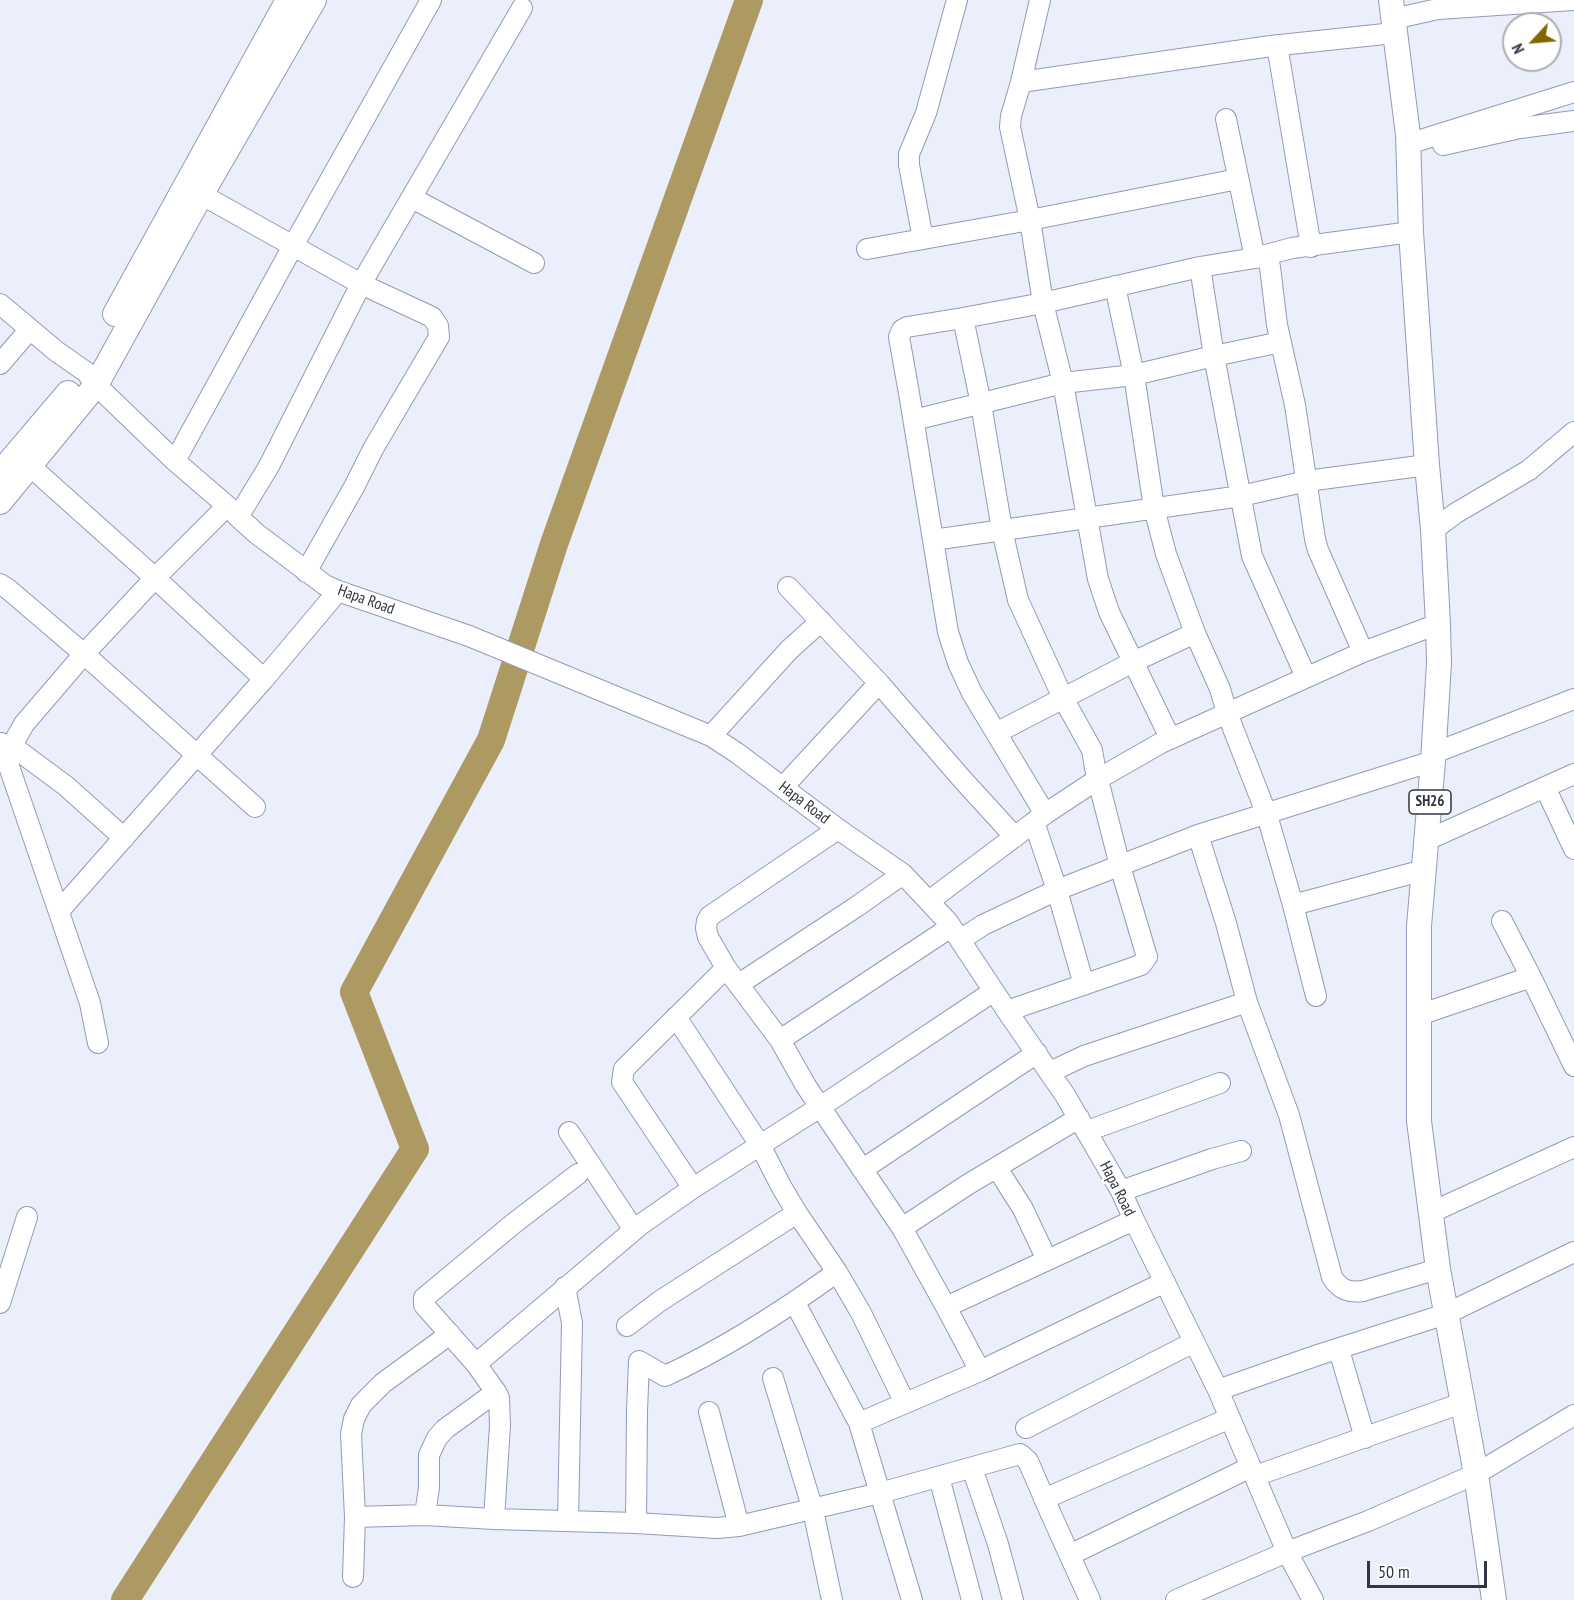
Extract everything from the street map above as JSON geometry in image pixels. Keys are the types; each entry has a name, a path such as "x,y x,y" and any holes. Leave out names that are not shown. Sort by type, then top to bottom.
{"main road":[{"path":"194,190 288,0"},
{"path":"0,502 30,466 91,378 116,312 314,0"},
{"name":"SH26","path":"1393,17 1408,148 1433,530 1439,663 1434,757 1419,927 1419,1121 1438,1269 1476,1474 1494,1600"},
{"path":"0,473 91,378"}],"street":[{"path":"175,461 431,0"},
{"path":"923,239 909,154 926,112 957,0"},
{"path":"1040,0 1010,121 1030,220 1043,303 1064,383 1098,579 1109,612 1170,738"},
{"path":"1021,82 1277,45 1393,17 1438,9 1573,0"},
{"path":"6,747 84,654 155,578 233,511 269,466 361,284 522,8"},
{"path":"1277,45 1311,247"},
{"path":"1408,148 1574,92"},
{"path":"1226,119 1238,178 1261,256 1270,267 1281,342 1295,405 1315,539 1363,651"},
{"path":"1408,148 1520,128 1574,122"},
{"path":"867,249 1030,220 1238,178"},
{"path":"194,190 361,284 432,317 438,326 439,337 373,449 354,488 306,572"},
{"path":"412,198 534,263"},
{"path":"1084,985 1057,890 1040,818 996,733 972,693 958,663 948,632 899,336 907,327 1043,303 1292,248 1412,232"},
{"path":"1200,267 1214,356 1252,556 1306,677"},
{"path":"1115,286 1134,375 1154,508 1166,554 1266,813 1316,996"},
{"name":"Hapa Road","path":"0,304 91,378 175,461 306,572 325,585 469,636 711,736 903,874 956,933 1050,1072 1121,1191 1218,1390 1287,1552 1313,1600"},
{"path":"963,318 981,404 1002,530 1018,600 1063,698 1092,750 1120,866 1147,957 1141,965 1007,1011"},
{"path":"0,363 30,329"},
{"path":"914,420 1064,383 1134,375 1281,342"},
{"path":"1433,530 1456,513 1529,470 1574,432"},
{"path":"933,540 1241,496 1307,481 1427,465"},
{"path":"30,466 264,679"},
{"path":"0,584 84,654 255,807"},
{"path":"788,587 879,683 1015,837"},
{"path":"59,911 264,679 338,591"},
{"path":"711,736 789,650 821,621"},
{"path":"929,901 1040,818 1098,779 1170,738 1363,651 1438,624"},
{"path":"996,733 1133,662 1195,633"},
{"path":"783,787 879,683"},
{"path":"780,1040 956,933 983,925 1057,890 1198,835 1434,757 1574,699"},
{"path":"6,747 66,786 124,838"},
{"path":"6,747 90,1003 98,1043"},
{"path":"1427,840 1574,774"},
{"path":"1545,787 1574,849"},
{"path":"838,829 710,916 706,928 708,937 726,968 780,1040 806,1086 902,1227 980,1371"},
{"path":"1198,835 1226,923 1247,1002 1289,1115 1332,1277 1337,1285 1354,1293 1438,1269"},
{"path":"1293,905 1424,870"},
{"path":"739,984 903,874"},
{"path":"1502,921 1574,1066"},
{"path":"693,1188 622,1082 624,1069 726,968"},
{"path":"1419,1015 1531,977"},
{"path":"476,1364 634,1230 693,1188 994,991"},
{"path":"1050,1072 1084,1056 1247,1002"},
{"path":"676,1017 760,1145 781,1186 861,1312 905,1403"},
{"path":"863,1169 1036,1053"},
{"path":"902,1227 967,1185 1083,1124 1220,1083"},
{"path":"569,1132 634,1230"},
{"path":"1432,1212 1574,1148"},
{"path":"1121,1191 1241,1151"},
{"path":"997,1168 1023,1209 1047,1260"},
{"path":"494,1519 500,1425 499,1398 476,1364 424,1305 423,1300 528,1212 578,1174"},
{"path":"627,1326 660,1301 797,1212"},
{"path":"0,1303 27,1217"},
{"path":"946,1307 1134,1220"},
{"path":"1218,1390 1446,1314 1574,1252"},
{"path":"636,1523 636,1421 639,1362 665,1376 697,1362 795,1303 837,1272"},
{"path":"859,1423 980,1371 1165,1282"},
{"path":"565,1287 572,1323 568,1521"},
{"path":"795,1303 859,1423 912,1600"},
{"path":"353,1577 355,1517 351,1434 354,1419 361,1405 383,1383 450,1334"},
{"path":"1026,1428 1194,1342"},
{"path":"1339,1350 1365,1437"},
{"path":"773,1378 813,1510 832,1600"},
{"path":"425,1515 429,1487 429,1455 437,1438 445,1429 496,1392"},
{"path":"1078,1551 1253,1472 1365,1437 1462,1403"},
{"path":"709,1412 739,1526"},
{"path":"1176,1600 1476,1474 1574,1415"},
{"path":"1044,1499 1230,1418"},
{"path":"355,1517 425,1515 717,1528 739,1526 880,1493 1020,1454 1028,1461 1090,1600"},
{"path":"972,1468 998,1544 1013,1600"},
{"path":"939,1477 972,1600"}],"waterway":[{"path":"125,1600 415,1149 354,992 491,740 554,544 749,0"}]}
